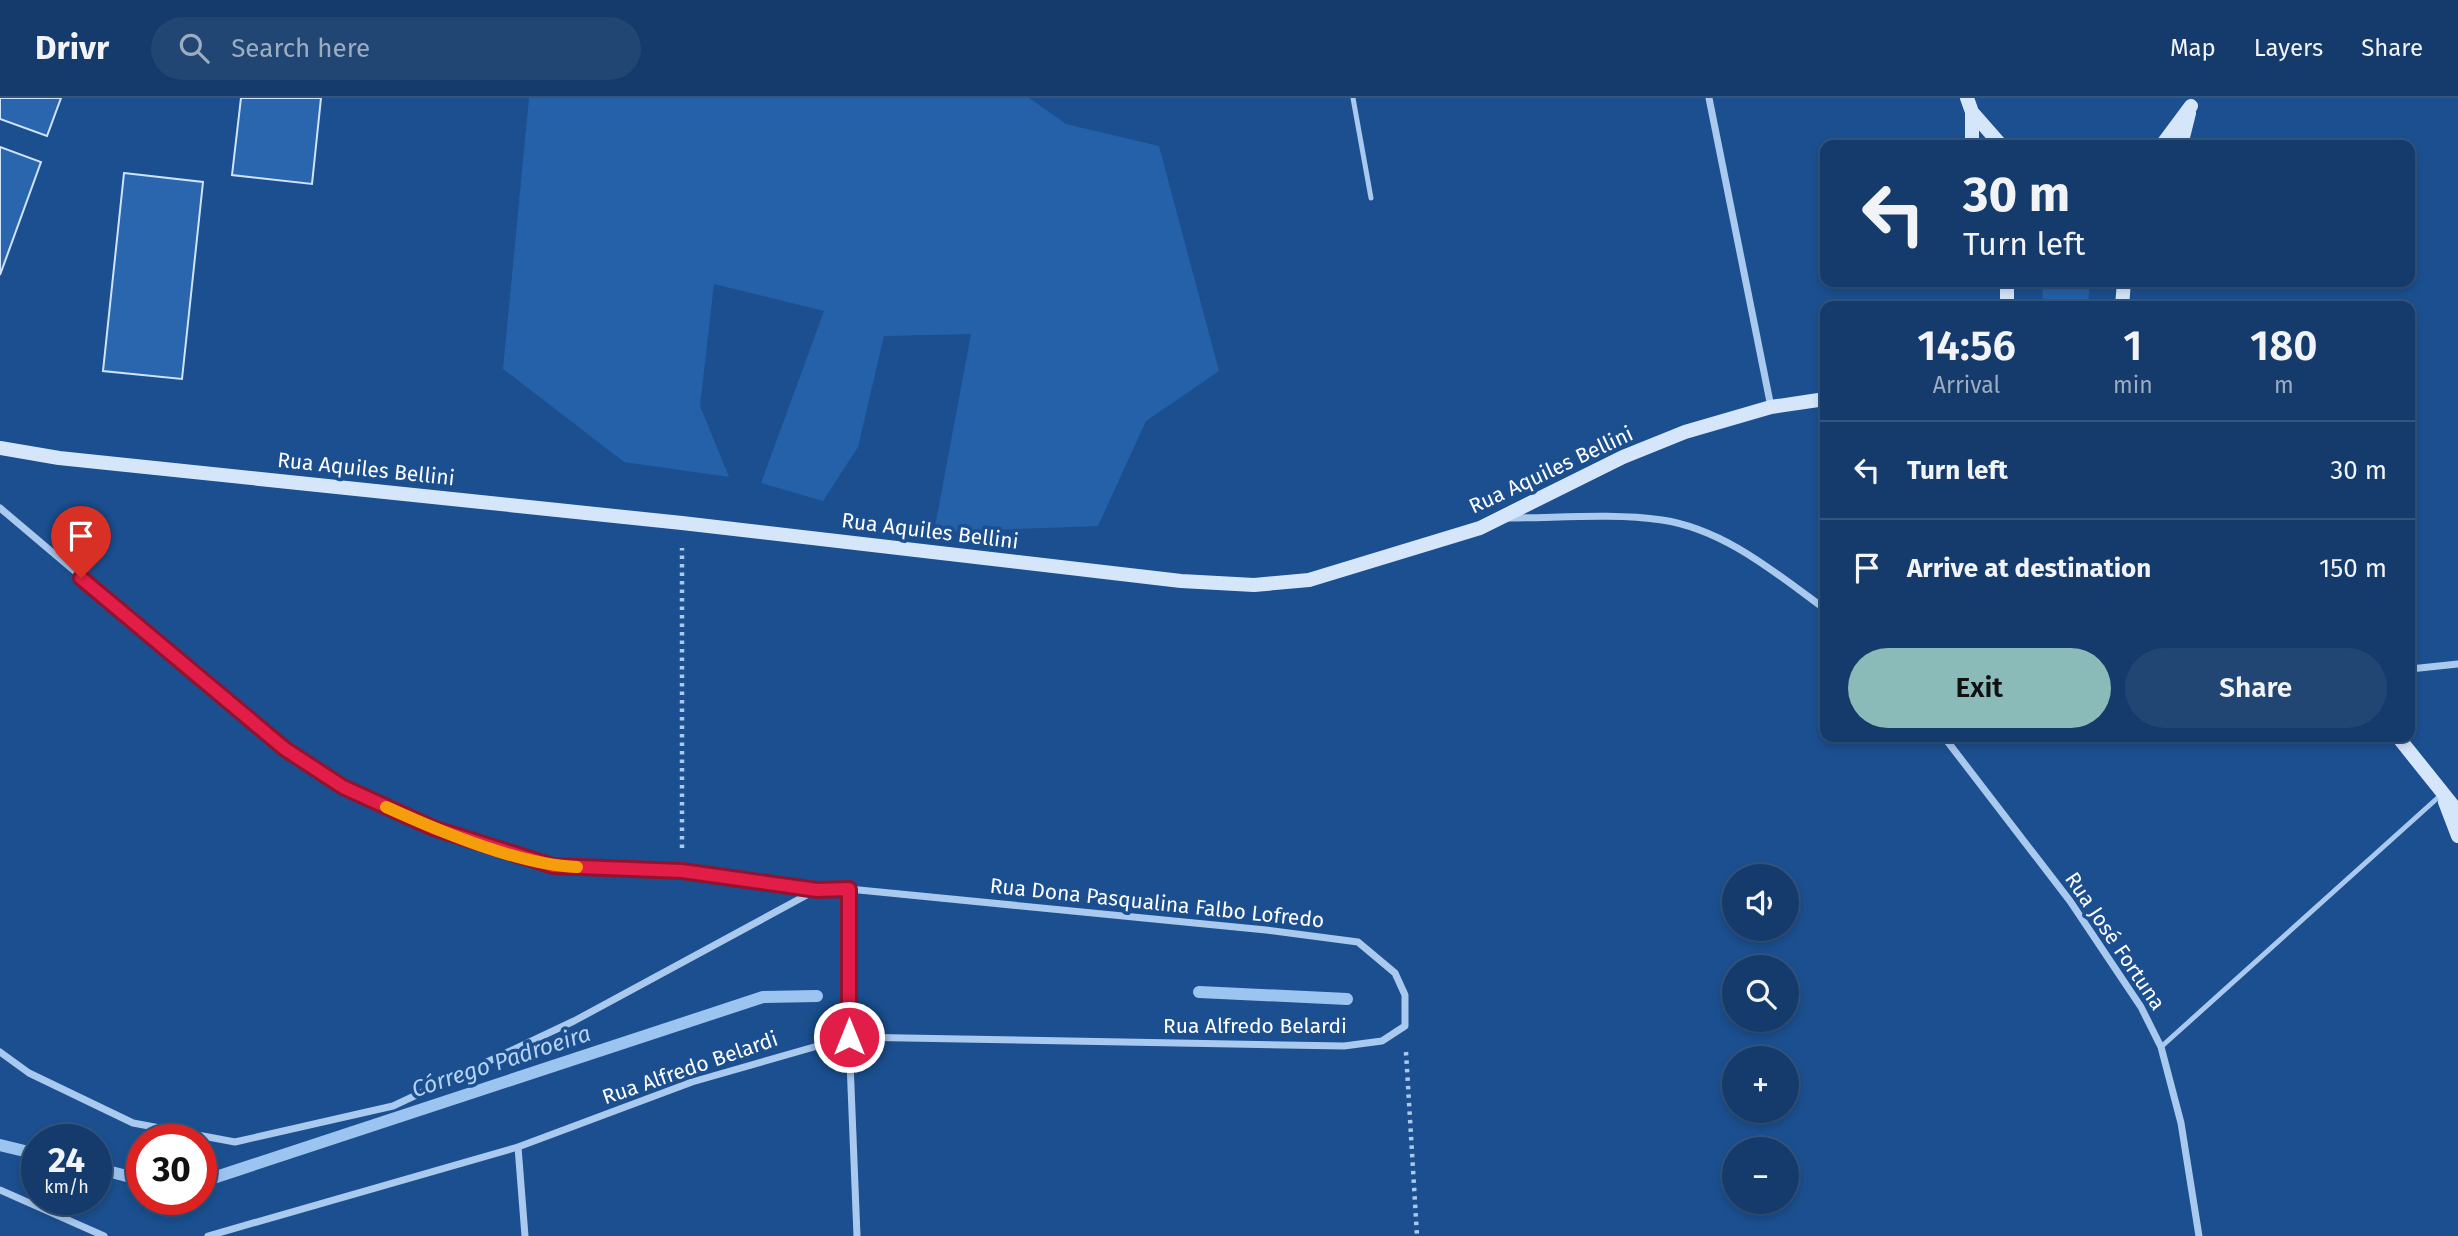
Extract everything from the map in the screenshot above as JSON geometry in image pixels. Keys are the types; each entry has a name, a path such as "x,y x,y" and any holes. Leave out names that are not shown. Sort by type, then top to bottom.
{"street":[{"path":"1709,98 1771,407"},
{"path":"2165,140 2192,102"},
{"path":"2183,140 2192,102"},
{"path":"1969,105 1972,140"},
{"path":"1969,105 1997,140"},
{"name":"Rua Aquiles Bellini","path":"0,448 59,458 682,523 1181,581 1254,585 1309,580 1504,518 1623,457 1685,432 1771,407 1820,400"},
{"name":"Rua Dona Pasqualina Falbo Lofredo","path":"0,508 202,682 285,749 343,787 433,828 553,866 682,871 817,890 849,889 1266,930 1359,942 1395,973 1405,995 1405,1026"},
{"path":"1504,518 1664,520 1707,534 1757,559 1820,605"},
{"path":"2415,669 2458,664"},
{"name":"Rua José Fortuna","path":"1948,742 2077,911 2119,972 2161,1047 2181,1123 2199,1236"},
{"path":"2402,742 2458,812"},
{"path":"2442,794 2458,836"},
{"path":"849,889 849,1037 857,1236"},
{"path":"0,1052 29,1073 133,1122 235,1142 393,1106 574,1021 817,890"},
{"name":"Rua Alfredo Belardi","path":"208,1236 518,1147 692,1082 849,1037 1344,1046 1382,1041 1405,1026"},
{"path":"518,1147 525,1236"},
{"path":"0,1191 104,1236"}],"lane":[{"path":"1353,98 1371,198"},
{"path":"2161,1047 2442,794"}],"path":[{"path":"682,523 682,871"},
{"path":"1405,1026 1418,1236"}],"shaded area":[{"path":"529,98 1029,98 1066,124 1159,146 1219,371 1146,421 1098,526 934,532 971,334 884,336 858,447 823,501 761,483 824,311 714,284 700,406 729,477 624,462 503,369"},
{"path":"2042,287 2090,287 2088,301 2043,301"}],"building":[{"path":"0,98 61,98 47,136 0,119"},
{"path":"241,98 321,98 312,184 232,175"},
{"path":"0,147 41,162 0,275"},
{"path":"124,173 203,182 182,379 103,371"}],"waterway":[{"name":"Córrego Padroeira","path":"1199,992 1347,999"},
{"name":"Córrego Padroeira","path":"217,1177 763,997 817,996"},
{"name":"Córrego Padroeira","path":"0,1145 21,1150"},
{"name":"Córrego Padroeira","path":"112,1172 126,1176"}],"slow traffic":[{"path":"386,807 433,828 505,851 553,866 577,867"}],"route":[{"path":"81,578 285,749 343,787 433,828 553,866 682,871 817,890 849,889 849,1037"}]}
